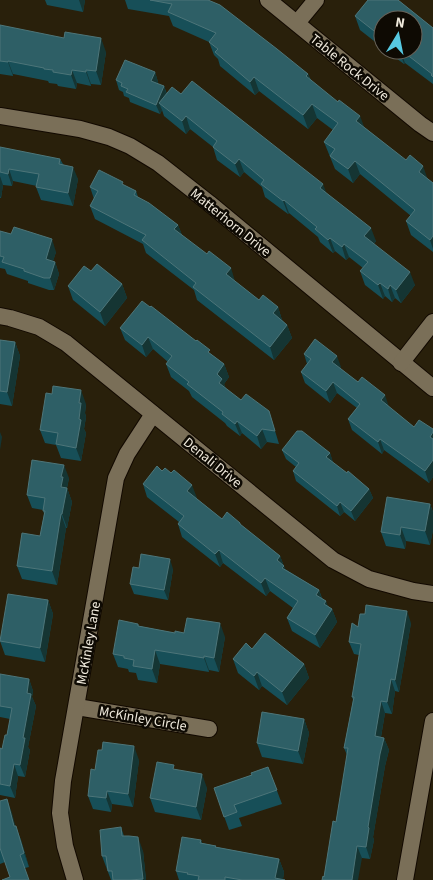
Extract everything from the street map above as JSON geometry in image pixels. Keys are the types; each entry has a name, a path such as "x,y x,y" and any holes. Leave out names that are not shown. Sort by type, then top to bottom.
{"street":[{"name":"Table Rock Drive","path":"268,0 433,133"},
{"path":"297,23 316,0"},
{"name":"Matterhorn Drive","path":"0,116 80,129 109,137 130,146 151,159 209,203 433,388"},
{"name":"Denali Drive","path":"0,316 39,327 66,343 333,560 369,579 413,591 433,594"},
{"path":"402,363 433,322"},
{"name":"McKinley Lane","path":"75,880 65,846 60,812 63,781 116,478 127,454 153,414"},
{"name":"McKinley Circle","path":"76,707 209,729"},
{"path":"405,880 433,721"}],"building":[{"path":"150,0 208,0 220,5 308,74 306,76 338,102 339,100 360,116 356,121 406,160 410,155 423,166 419,172 433,183 433,236 430,240 406,221 415,210 355,161 348,169 330,156 335,149 324,142 338,123 312,104 303,115 254,77 250,82 215,52 218,49 209,42 216,33 168,12 172,4"},
{"path":"368,0 398,0 410,10 373,10 373,30 355,16"},
{"path":"423,20 433,28 433,77 432,74 414,60 423,60"},
{"path":"0,25 64,38 65,32 101,38 96,71 72,70 71,75 53,72 53,70 44,68 0,61"},
{"path":"125,60 155,72 151,81 164,86 156,105 126,92 128,89 121,86 122,83 116,80"},
{"path":"192,81 323,184 320,188 371,228 364,236 410,272 396,290 390,285 388,289 380,283 378,285 360,271 368,262 344,244 342,247 330,238 328,240 315,229 317,227 261,184 264,180 239,159 235,164 213,147 217,141 186,116 182,121 159,103 172,87 181,94"},
{"path":"0,147 60,159 59,164 73,167 68,193 36,187 39,174 9,169 8,174 0,172"},
{"path":"99,170 136,191 134,195 149,203 178,225 174,229 207,254 209,251 231,268 226,274 259,300 263,295 278,307 273,313 287,325 270,347 193,287 196,283 142,240 146,235 90,206 98,191 90,187"},
{"path":"14,227 52,239 46,259 55,262 50,278 44,278 2,262 4,257 0,256 0,231 11,234"},
{"path":"97,264 122,284 100,312 68,286 84,266 91,271"},
{"path":"142,301 210,350 208,352 224,364 217,374 222,379 219,383 241,400 246,394 269,411 275,431 262,429 257,436 237,421 235,424 222,414 223,412 187,384 189,382 166,364 172,356 148,337 142,345 120,328"},
{"path":"315,339 337,356 332,362 358,382 362,377 385,395 381,400 414,427 419,420 433,429 430,437 433,439 433,460 425,471 380,439 378,442 348,419 360,404 333,382 326,391 301,372 311,359 304,354"},
{"path":"0,340 15,342 7,392 0,391"},
{"path":"53,386 81,390 79,419 81,420 76,448 56,444 58,433 40,430 46,393 52,394"},
{"path":"297,431 302,431 330,453 326,457 347,473 348,471 369,489 351,511 340,502 337,506 293,471 299,463 282,450"},
{"path":"32,460 64,465 61,487 67,488 52,571 17,566 22,533 40,536 45,511 43,511 45,498 27,495"},
{"path":"157,466 162,471 165,468 171,473 174,470 192,485 187,491 222,519 227,512 280,556 277,560 284,566 282,568 319,590 316,595 326,601 324,604 332,609 315,635 287,618 298,601 265,578 261,583 219,550 215,554 178,524 184,516 143,484"},
{"path":"387,497 430,504 425,531 401,527 400,535 381,532"},
{"path":"141,554 170,559 164,590 130,584 133,567 139,568"},
{"path":"8,594 48,600 40,648 0,641"},
{"path":"366,605 407,611 395,680 391,679 387,702 381,701 375,736 384,738 366,847 357,846 352,880 322,880 333,821 336,822 348,748 344,748 354,697 352,697 361,644 349,642 352,623 358,627 360,614 365,614"},
{"path":"187,618 220,623 214,658 155,650 152,669 133,666 134,660 113,654 119,620 138,624 138,626 184,633"},
{"path":"265,633 304,664 282,692 257,672 254,676 233,659 246,643 252,649"},
{"path":"0,674 29,679 27,693 31,694 20,765 14,764 10,786 0,784 0,748 2,749 5,735 7,735 12,708 0,706"},
{"path":"262,712 304,719 298,751 257,743"},
{"path":"103,742 134,746 128,794 107,791 106,798 88,796 91,769 95,770 98,750 102,750"},
{"path":"157,762 174,765 173,769 202,774 196,807 150,798"},
{"path":"268,767 277,790 234,805 237,812 224,817 214,788 252,775 251,773"},
{"path":"7,799 24,853 20,855 29,880 2,880 10,877 0,848 0,801"},
{"path":"121,827 122,836 138,837 143,879 113,880 112,871 108,871 106,856 102,856 100,830"},
{"path":"182,837 201,840 200,843 215,847 279,859 275,878 285,880 242,880 225,877 225,880 198,880 199,876 176,871"}]}
